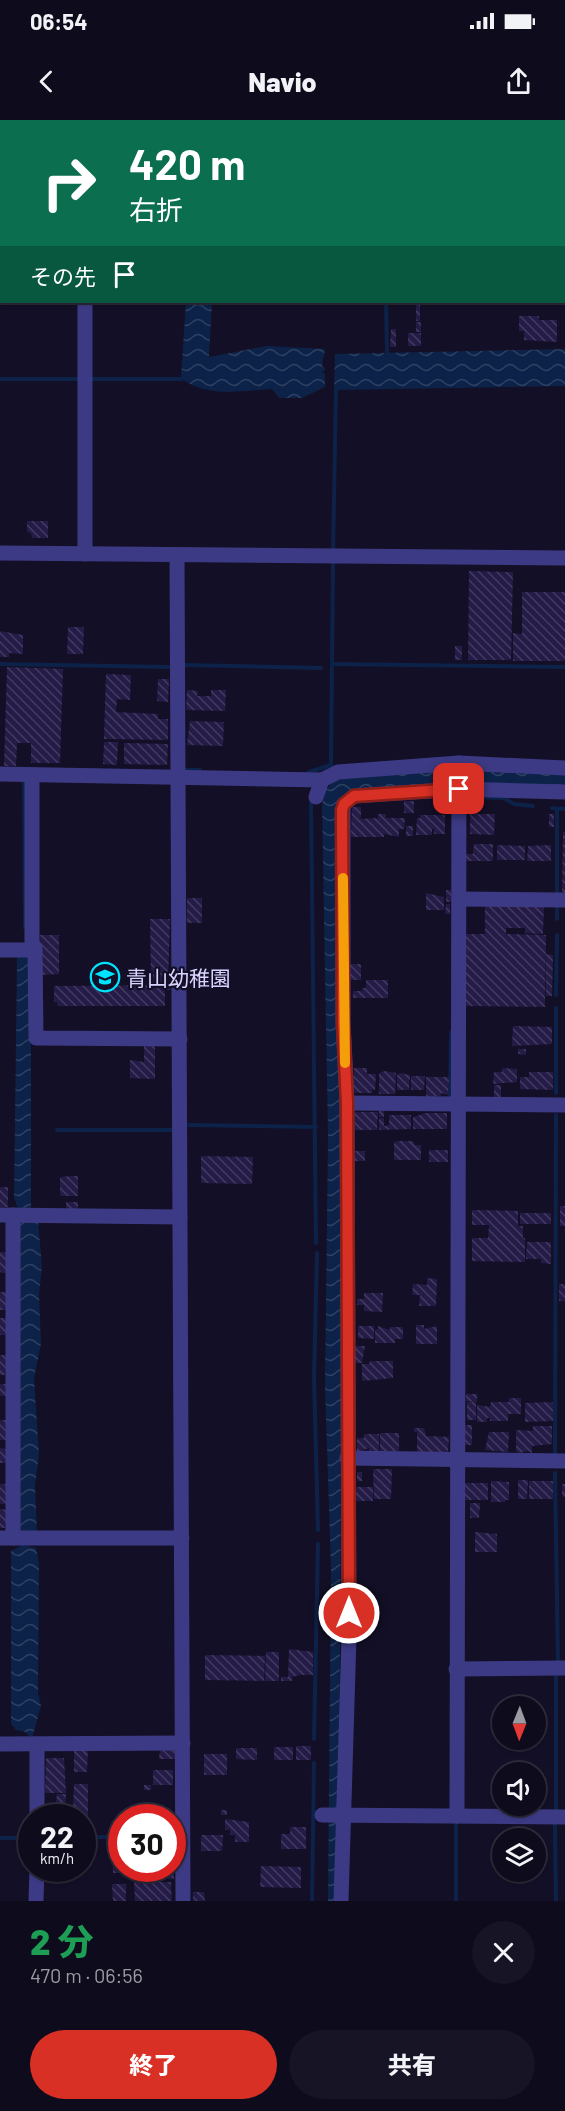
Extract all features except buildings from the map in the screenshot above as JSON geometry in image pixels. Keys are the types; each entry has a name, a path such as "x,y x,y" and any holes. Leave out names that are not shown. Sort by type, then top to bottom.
{"street":[{"path":"85,303 85,554"},
{"path":"0,553 565,558"},
{"path":"177,555 183,1901"},
{"path":"0,774 322,780 338,772 459,765 565,768"},
{"path":"457,1816 459,765"},
{"path":"32,775 32,942 35,950 36,1038 180,1039"},
{"path":"316,797 322,780"},
{"path":"341,1901 342,1823 334,1815 349,1636 347,1103 343,1022 344,804 354,796 460,787 565,792"},
{"path":"459,899 565,900"},
{"path":"0,950 35,950"},
{"path":"347,1103 565,1105"},
{"path":"180,1217 7,1215 7,1538 182,1538"},
{"path":"347,1458 565,1461"},
{"path":"456,1669 565,1668"},
{"path":"0,1744 183,1743"},
{"path":"37,1804 38,1744"},
{"path":"334,1815 565,1817"},
{"path":"36,1901 37,1882"}],"water":[{"path":"186,303 212,303 209,357 267,346 325,349 322,366 325,369 322,373 325,373 325,387 302,398 279,398 272,389 237,392 213,391 181,378"},
{"path":"565,349 565,386 334,390 335,354"},
{"path":"451,768 565,771 565,786 348,792 341,796 337,806 341,1217 340,1627 337,1901 328,1901 331,1567 325,1387 328,1136 322,804 325,790 340,776"},
{"path":"17,957 31,957 31,1210 18,1210 14,1197"},
{"path":"38,1220 42,1266 39,1295 41,1344 34,1378 39,1454 35,1485 37,1535 19,1536 17,1228 21,1221"},
{"path":"23,1545 36,1548 39,1563 38,1692 41,1706 32,1738 25,1732 16,1730 11,1724 11,1551"}],"waterway":[{"path":"386,303 387,353"},
{"path":"91,379 182,379 185,377"},
{"path":"0,379 78,379"},
{"path":"333,551 336,390"},
{"path":"309,772 331,765 333,563"},
{"path":"0,664 169,667"},
{"path":"332,664 565,667"},
{"path":"185,665 321,668"},
{"path":"186,770 200,770"},
{"path":"24,780 25,928"},
{"path":"464,797 504,798 514,804 533,806"},
{"path":"311,800 316,1243"},
{"path":"552,808 565,809"},
{"path":"557,809 557,893"},
{"path":"557,905 557,919"},
{"path":"556,995 557,935"},
{"path":"556,1008 556,1093"},
{"path":"450,1097 451,1032"},
{"path":"555,1456 556,1115"},
{"path":"189,1125 316,1127"},
{"path":"57,1130 172,1130"},
{"path":"317,1253 314,1378 318,1530"},
{"path":"555,1473 558,1663"},
{"path":"314,1739 318,1544"},
{"path":"556,1673 556,1813"},
{"path":"312,1901 314,1763"},
{"path":"456,1823 456,1901"},
{"path":"555,1825 556,1901"},
{"path":"96,1837 108,1837"},
{"path":"0,1838 18,1838"}],"slow traffic":[{"path":"343,878 345,1063"}],"place":[{"name":"青山幼稚園","path":"105,977"}],"route":[{"path":"349,1613 346,1387 347,1103 343,1022 342,810 348,799 354,796 459,789"}]}
